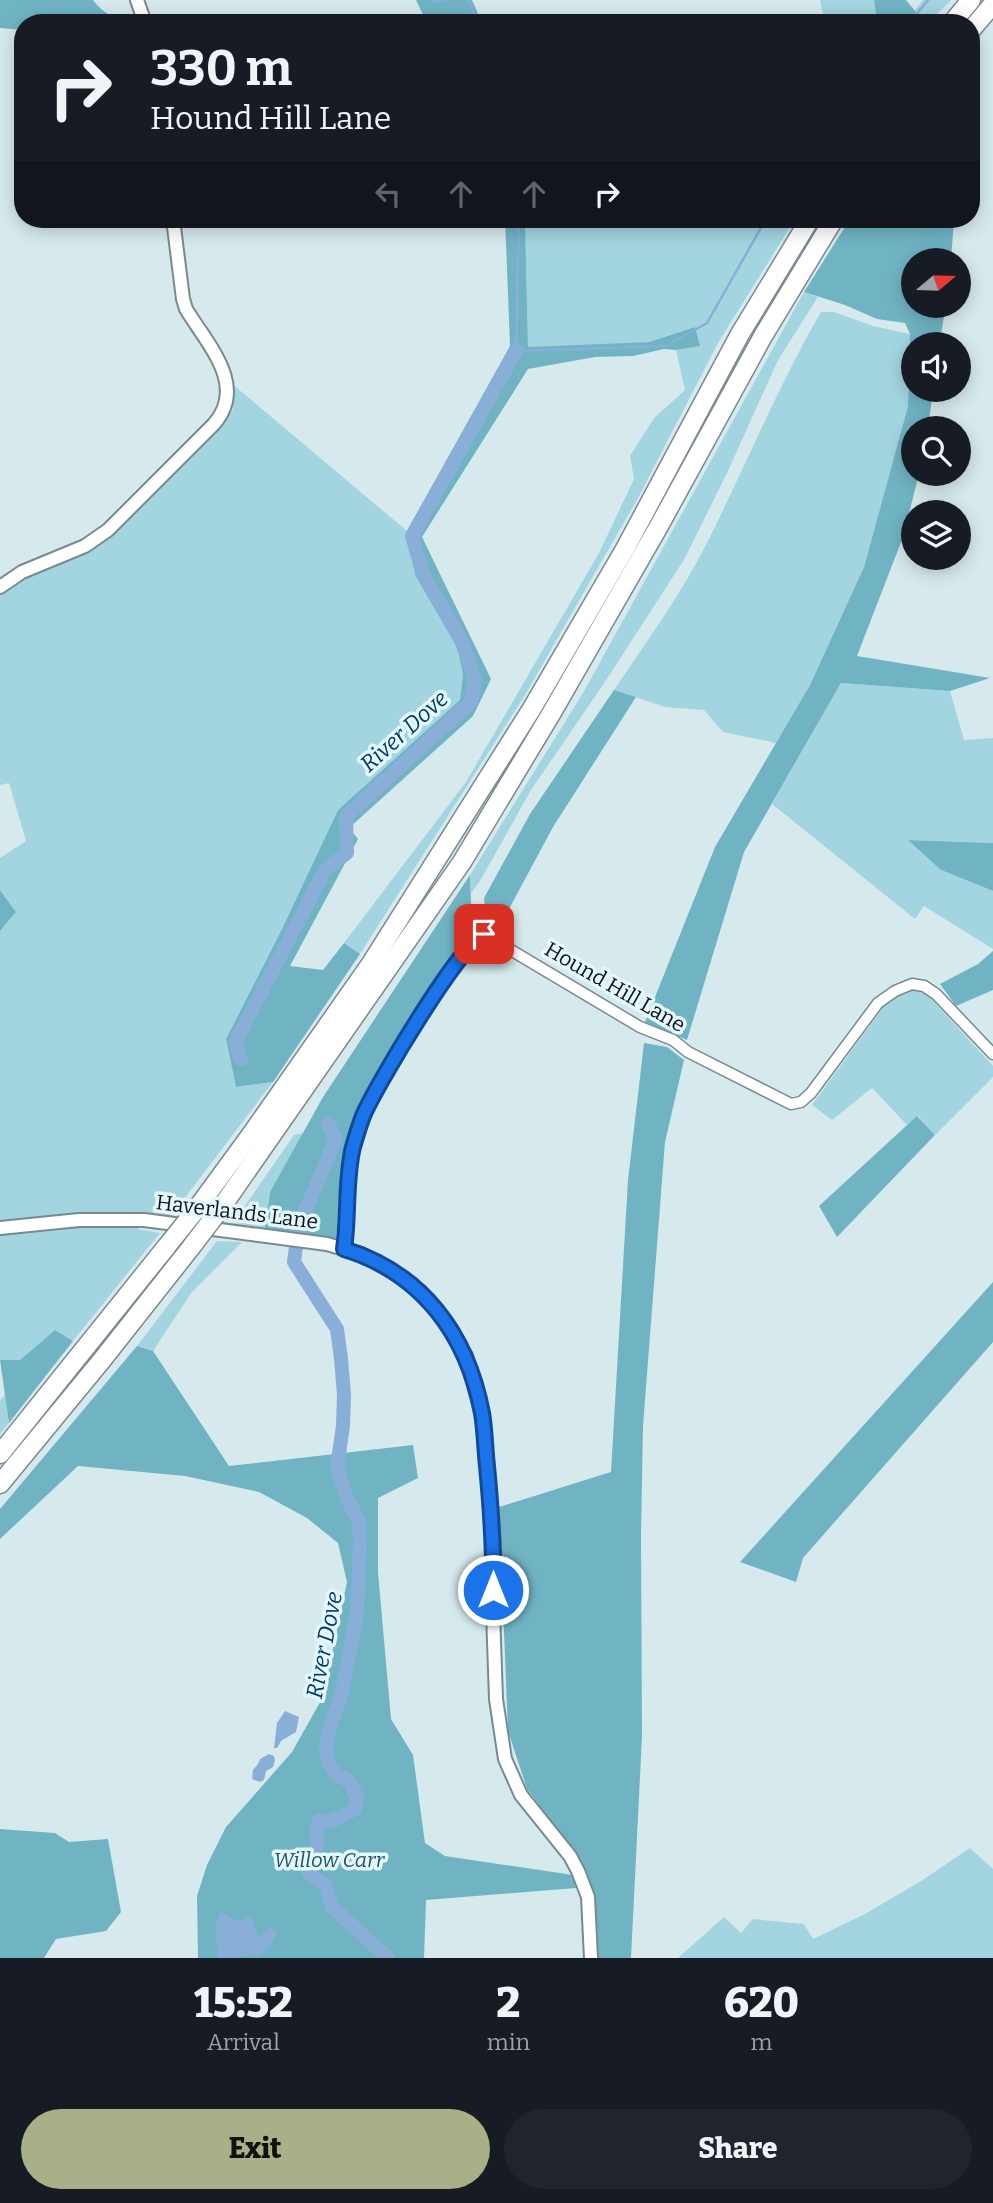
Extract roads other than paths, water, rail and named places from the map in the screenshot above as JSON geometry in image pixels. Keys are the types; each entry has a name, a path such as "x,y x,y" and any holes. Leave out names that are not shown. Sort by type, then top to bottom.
{"highway":[{"path":"959,14 971,0"},
{"path":"980,20 993,5"},
{"path":"0,1454 195,1211 370,965 531,710 625,548 740,334 805,228"},
{"path":"0,1484 102,1360 221,1208 462,862 558,702 659,526 763,336 829,228"}],"street":[{"path":"0,587 22,572 85,546 108,530 215,424 226,407 228,393 224,374 186,309 183,299 174,228"},
{"name":"Hound Hill Lane","path":"344,1249 350,1163 363,1116 380,1082 460,956 476,937 484,934 648,1031 673,1040 688,1052 790,1104 801,1102 811,1093 878,1003 895,990 912,984 924,986 936,994 993,1054"},
{"name":"Haverlands Lane","path":"0,1228 79,1220 144,1220 307,1240 361,1254 390,1269 415,1288 449,1326 466,1356 482,1415 491,1503 496,1699 505,1759 521,1795 570,1856 578,1871 588,1897 591,1958"}],"waterway":[{"path":"435,0 434,2 445,0"},
{"path":"469,0 474,14"},
{"path":"917,14 928,0"},
{"path":"519,228 516,351 666,346 707,323 761,228"},
{"name":"River Dove","path":"241,1059 235,1043 325,870 347,853 346,816 471,702 475,680 462,642 423,574 412,536 516,351"},
{"name":"River Dove","path":"328,1123 336,1139 299,1225 294,1262 337,1329 341,1359 343,1426 337,1467 347,1498 359,1522 360,1541 357,1612 342,1693 326,1748 329,1764 337,1775 349,1781 357,1797 355,1809 330,1822 319,1820 317,1844 308,1873 326,1885 332,1907 388,1958"}],"park label":[{"name":"Willow Carr","path":"329,1860"}]}
